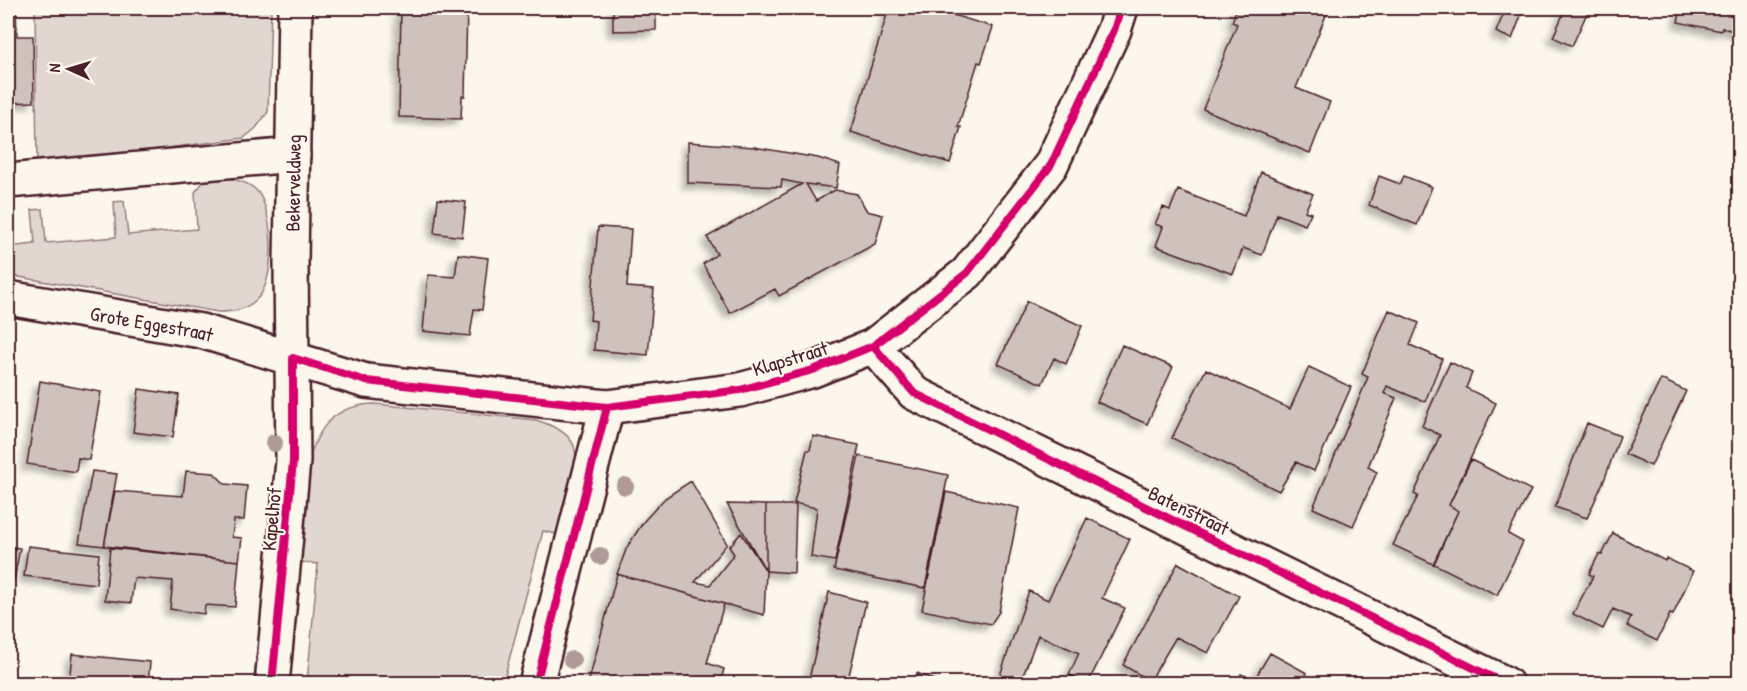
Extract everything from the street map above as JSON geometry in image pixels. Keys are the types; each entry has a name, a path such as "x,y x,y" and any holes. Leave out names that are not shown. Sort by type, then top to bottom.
{"street":[{"name":"Bekerveldweg","path":"293,358 291,263 295,8"},
{"name":"Klapstraat","path":"293,358 366,381 607,407 740,390 813,370 873,346 967,273 1051,165 1114,30 1121,8"},
{"path":"8,181 293,155"},
{"name":"Grote Eggestraat","path":"8,298 201,331 293,358"},
{"name":"Batenstraat","path":"873,346 914,393 1506,684"},
{"name":"Kapelhof","path":"272,684 293,462 293,358"},
{"path":"536,684 607,407"}],"shaded area":[{"path":"35,8 271,8 268,112 256,128 244,138 37,165"},
{"path":"228,178 247,184 257,191 263,201 270,230 270,263 263,291 256,300 243,308 218,312 8,275 8,247 35,244 32,210 43,209 46,243 116,237 114,202 124,201 128,235 197,229 195,192 206,179"},
{"path":"375,404 536,420 561,430 573,444 576,462 560,535 543,531 503,683 307,683 318,564 301,562 311,454 320,432 334,417 352,408"}],"building":[{"path":"8,8 16,8 17,36 33,36 34,102 8,103"},
{"path":"401,8 467,8 465,96 462,96 461,119 399,117"},
{"path":"613,8 656,8 656,30 613,31"},
{"path":"889,8 930,8 993,27 981,63 978,62 958,127 961,127 950,163 851,132"},
{"path":"1237,8 1329,8 1296,88 1330,102 1310,153 1203,109 1237,24 1232,22"},
{"path":"1506,8 1524,8 1512,39 1496,32"},
{"path":"1566,8 1580,8 1588,11 1572,46 1553,37"},
{"path":"1681,8 1740,8 1740,36 1738,32 1722,28 1721,31 1678,22"},
{"path":"688,142 754,147 818,158 840,165 836,188 806,184 816,201 835,190 857,194 867,211 883,215 875,244 779,296 775,289 730,313 703,264 717,254 707,237 802,184 782,180 781,187 688,183"},
{"path":"1261,172 1313,194 1305,211 1311,213 1305,225 1277,214 1262,255 1243,248 1233,274 1156,246 1163,227 1155,224 1163,207 1170,210 1178,190 1244,216"},
{"path":"1379,176 1400,184 1404,176 1432,187 1417,225 1369,205"},
{"path":"438,199 466,202 462,237 434,233"},
{"path":"598,227 631,229 627,287 654,289 648,355 594,350 596,321 590,320"},
{"path":"458,254 488,258 482,310 474,309 470,336 423,331 428,275 455,277"},
{"path":"1027,301 1082,326 1066,364 1054,358 1042,384 998,364"},
{"path":"1389,310 1419,323 1410,345 1442,359 1425,402 1387,386 1384,393 1396,398 1368,467 1377,472 1353,526 1313,508 1368,377 1362,374"},
{"path":"1122,345 1173,367 1147,424 1097,402"},
{"path":"1450,362 1472,373 1466,388 1496,403 1449,505 1458,511 1433,564 1393,545 1418,496 1414,494 1440,435 1422,426"},
{"path":"1309,367 1351,387 1314,471 1296,462 1279,491 1172,438 1206,369 1290,409"},
{"path":"1661,379 1686,391 1651,466 1625,454"},
{"path":"40,381 101,392 89,460 78,458 76,472 27,464"},
{"path":"139,389 179,395 173,437 133,432"},
{"path":"1587,423 1620,436 1587,518 1555,507"},
{"path":"813,436 859,445 835,561 811,557 817,508 794,503 807,450 810,450"},
{"path":"859,456 948,475 925,588 834,570"},
{"path":"1471,460 1531,490 1508,534 1523,542 1497,595 1434,564 1458,511 1449,505"},
{"path":"92,471 117,474 104,546 79,543"},
{"path":"186,471 214,473 225,484 247,486 244,520 234,520 232,537 242,538 239,561 104,546 115,491 183,496"},
{"path":"691,481 727,544 695,582 710,585 734,554 729,547 741,533 766,571 764,615 617,574 627,547 644,521 665,498"},
{"path":"946,492 1019,508 999,612 991,624 922,610"},
{"path":"727,504 766,505 766,571"},
{"path":"766,505 796,505 794,573 766,571"},
{"path":"1087,518 1130,539 1102,598 1125,608 1088,683 1069,675 1079,653 1038,635 1020,684 997,684 1029,591 1048,600"},
{"path":"1613,533 1665,561 1666,558 1693,571 1673,615 1670,614 1657,641 1627,626 1631,617 1613,609 1603,629 1573,614 1593,576 1589,574"},
{"path":"8,546 20,548 14,581 8,580"},
{"path":"28,546 99,554 96,584 24,576"},
{"path":"110,548 239,561 235,607 205,605 204,614 170,609 173,581 134,578 131,603 105,600"},
{"path":"1178,563 1239,596 1208,653 1176,637 1150,681 1123,665"},
{"path":"617,574 724,604 707,663 724,669 720,684 588,684"},
{"path":"829,592 866,602 847,684 808,684"},
{"path":"1270,653 1307,673 1303,684 1236,684 1241,674 1254,680"},
{"path":"72,654 150,662 148,684 69,684"},
{"path":"917,673 945,684 914,684"}],"cycle path":[{"path":"272,684 293,461 293,358 366,381 607,407 740,390 813,370 873,346 967,273 1051,165 1114,30 1121,8"},
{"path":"873,346 914,393 1506,684"},
{"path":"536,684 607,407"}]}
